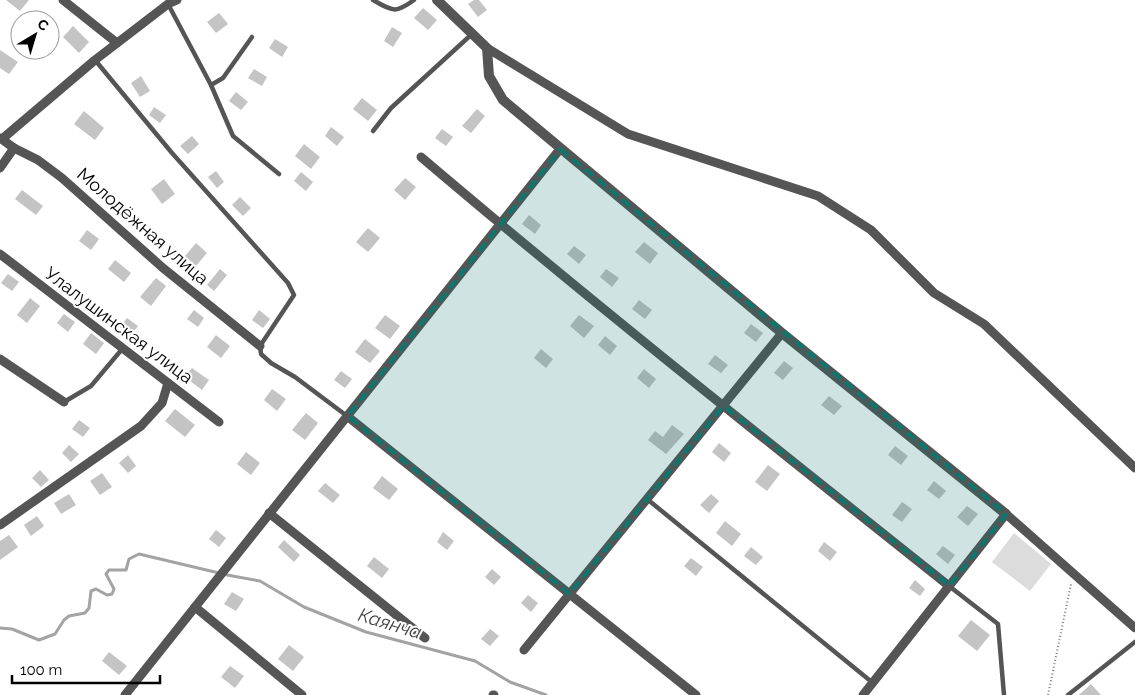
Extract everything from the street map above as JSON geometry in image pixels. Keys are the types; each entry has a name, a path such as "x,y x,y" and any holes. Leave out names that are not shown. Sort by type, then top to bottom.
{"street":[{"path":"63,0 117,42"},
{"path":"437,0 487,48 628,134 818,196 872,230 934,293 984,324 1135,468"},
{"path":"1,138 117,42 173,2"},
{"path":"487,48 489,76 503,100 782,333 1006,514 1135,628"},
{"name":"Молодёжная улица","path":"1,138 14,148 38,160 62,178 163,268 260,346"},
{"path":"0,168 14,148"},
{"path":"125,695 560,149"},
{"path":"420,157 499,224 723,406 950,586"},
{"name":"Улалушинская улица","path":"0,254 219,422"},
{"path":"524,650 782,333"},
{"path":"0,359 64,402"},
{"path":"0,525 140,426 162,403 168,383"},
{"path":"347,416 696,695"},
{"path":"270,513 425,638"},
{"path":"863,695 1006,514"},
{"path":"195,607 302,695"}],"lane":[{"path":"373,0 393,11 402,10 414,0"},
{"path":"173,2 233,136 280,174"},
{"path":"372,131 391,108 472,34"},
{"path":"211,85 223,78 252,37"},
{"path":"95,60 172,153 288,283 294,295 260,346 261,354 347,416"},
{"path":"64,402 91,386 123,348"},
{"path":"647,499 873,683"},
{"path":"950,586 998,624 1004,695"},
{"path":"1068,695 1135,642"}],"path":[{"path":"1048,695 1073,574"}],"highlighted area":[{"path":"560,149 1006,514 949,586 723,406 569,594 347,416"}],"shaded area":[{"path":"1014,533 1051,564 1030,591 992,562"}],"building":[{"path":"6,0 29,0 19,10"},
{"path":"474,0 479,0 487,10 478,17 468,4"},
{"path":"423,8 437,20 428,30 414,18"},
{"path":"219,13 228,24 216,33 207,22"},
{"path":"73,26 89,42 79,53 63,37"},
{"path":"392,27 402,33 393,47 384,41"},
{"path":"275,39 288,47 282,57 269,48"},
{"path":"0,50 10,57 10,60 18,62 9,74 0,68"},
{"path":"254,69 267,77 262,86 248,78"},
{"path":"141,76 150,91 140,97 131,83"},
{"path":"236,92 248,102 241,110 229,101"},
{"path":"362,98 377,110 368,121 353,109"},
{"path":"154,107 166,115 160,123 149,115"},
{"path":"477,109 485,116 471,133 462,126"},
{"path":"84,111 104,128 95,140 74,124"},
{"path":"331,127 344,137 337,146 325,136"},
{"path":"442,129 453,137 446,146 435,138"},
{"path":"192,136 199,144 188,154 180,146"},
{"path":"304,144 320,157 311,169 295,156"},
{"path":"216,171 224,182 217,188 208,177"},
{"path":"301,172 313,182 306,191 294,181"},
{"path":"405,178 416,187 405,200 394,190"},
{"path":"164,179 175,194 162,204 151,189"},
{"path":"22,190 43,206 36,215 15,199"},
{"path":"240,197 251,208 243,216 232,205"},
{"path":"529,215 541,225 535,234 522,224"},
{"path":"368,228 380,238 368,252 356,242"},
{"path":"87,230 99,239 91,250 79,241"},
{"path":"644,242 658,253 650,264 635,252"},
{"path":"196,243 207,253 196,266 185,256"},
{"path":"574,246 586,255 579,264 567,254"},
{"path":"115,260 131,273 124,282 108,269"},
{"path":"220,269 227,275 214,291 207,285"},
{"path":"606,269 619,278 612,287 600,277"},
{"path":"8,274 19,282 12,291 1,283"},
{"path":"156,278 166,286 151,306 140,297"},
{"path":"30,298 40,306 27,323 17,315"},
{"path":"639,300 652,310 645,319 632,309"},
{"path":"194,310 204,318 198,327 187,319"},
{"path":"259,310 270,319 263,328 252,320"},
{"path":"64,314 75,322 68,332 57,323"},
{"path":"385,315 400,326 390,339 375,328"},
{"path":"579,315 594,326 584,338 570,326"},
{"path":"127,318 138,326 131,335 120,327"},
{"path":"751,324 763,333 756,342 744,333"},
{"path":"91,333 104,343 96,354 83,344"},
{"path":"216,335 230,346 221,358 207,347"},
{"path":"605,336 617,346 610,355 598,345"},
{"path":"365,339 380,351 370,363 355,352"},
{"path":"541,349 553,359 546,368 534,358"},
{"path":"715,355 728,365 721,373 708,364"},
{"path":"784,361 793,368 783,380 774,373"},
{"path":"192,368 209,380 202,390 185,377"},
{"path":"644,369 656,379 649,388 637,378"},
{"path":"341,371 352,379 345,388 334,380"},
{"path":"272,389 286,399 277,411 264,400"},
{"path":"829,396 842,406 834,415 821,405"},
{"path":"175,409 195,425 185,437 165,421"},
{"path":"306,413 318,423 305,440 292,430"},
{"path":"79,420 90,428 83,437 72,429"},
{"path":"672,425 684,434 666,454 648,440 655,431 663,437"},
{"path":"719,443 731,453 724,462 712,452"},
{"path":"69,445 79,454 71,462 62,453"},
{"path":"895,446 908,456 901,465 888,455"},
{"path":"246,452 260,463 251,475 237,464"},
{"path":"128,455 136,466 128,473 119,463"},
{"path":"768,465 780,474 767,491 755,482"},
{"path":"40,470 49,480 41,487 32,478"},
{"path":"102,473 112,487 100,495 90,481"},
{"path":"382,476 398,489 389,500 373,488"},
{"path":"934,481 946,491 939,499 927,490"},
{"path":"325,483 340,495 333,503 318,491"},
{"path":"69,494 76,505 61,514 54,503"},
{"path":"711,494 719,501 709,513 700,505"},
{"path":"902,502 912,509 902,522 892,515"},
{"path":"967,506 978,514 968,526 957,517"},
{"path":"37,516 44,526 31,536 24,525"},
{"path":"725,521 741,534 732,546 716,533"},
{"path":"216,530 226,538 219,547 209,539"},
{"path":"443,532 454,541 447,550 437,542"},
{"path":"9,535 18,547 0,560 0,541"},
{"path":"284,540 300,555 294,562 278,547"},
{"path":"824,542 837,552 830,561 818,551"},
{"path":"943,546 955,555 948,564 936,554"},
{"path":"751,547 763,557 756,565 744,556"},
{"path":"374,557 389,569 382,578 367,566"},
{"path":"691,558 703,567 696,576 684,566"},
{"path":"492,569 501,577 494,585 485,577"},
{"path":"915,580 925,589 920,596 909,588"},
{"path":"232,592 244,599 236,611 224,604"},
{"path":"528,595 538,603 531,612 521,603"},
{"path":"971,620 990,635 977,651 958,636"},
{"path":"490,629 499,636 490,646 481,639"},
{"path":"289,645 304,657 293,671 278,659"},
{"path":"109,652 127,666 119,675 102,661"},
{"path":"230,666 244,676 235,688 221,677"},
{"path":"1091,684 1101,695 1079,695"}],"waterway":[{"name":"Каянча","path":"0,628 12,629 39,640 55,634 69,616 85,613 89,608 91,591 96,589 107,595 112,594 114,589 106,574 109,570 126,570 129,559 139,554 219,573"},
{"name":"Каянча","path":"227,575 260,581 304,607 366,632 475,661 510,682 546,695"}]}
